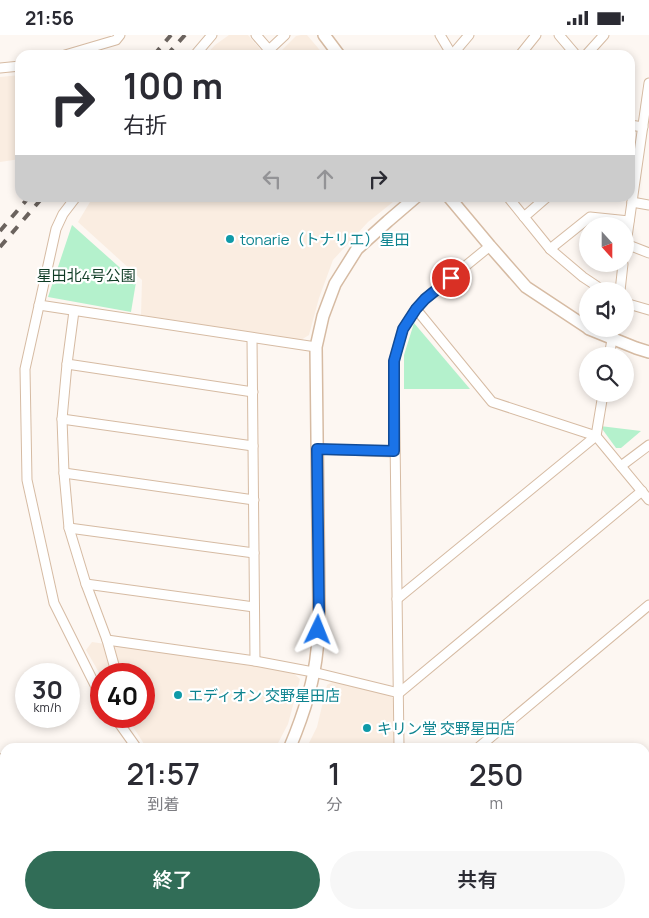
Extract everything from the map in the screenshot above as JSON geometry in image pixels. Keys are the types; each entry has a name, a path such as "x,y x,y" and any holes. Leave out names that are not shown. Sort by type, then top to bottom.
{"street":[{"path":"82,50 116,40 120,35"},
{"path":"199,50 212,35"},
{"path":"256,35 268,50"},
{"path":"270,50 285,35"},
{"path":"324,35 336,50"},
{"path":"440,35 449,50"},
{"path":"456,50 469,35"},
{"path":"524,50 536,35"},
{"path":"559,35 572,50"},
{"path":"590,50 604,35"},
{"path":"0,68 15,66"},
{"path":"635,169 648,100 649,83"},
{"path":"635,126 643,127"},
{"path":"639,152 649,153"},
{"path":"72,202 56,229 25,369 27,479 54,603 90,675"},
{"path":"292,743 302,717 317,650 319,611 316,347 323,316 335,284 357,249 410,202"},
{"path":"453,202 526,287 579,323"},
{"path":"512,202 550,249 590,282"},
{"path":"524,217 541,202"},
{"path":"630,217 632,202 649,205"},
{"path":"550,249 579,226"},
{"path":"399,743 394,361 403,329 416,309 425,299 490,246"},
{"path":"634,249 649,253"},
{"path":"39,305 316,347"},
{"path":"634,306 649,310"},
{"path":"416,309 492,402 596,436 649,500"},
{"path":"74,311 62,419 69,528 113,663"},
{"path":"618,337 636,349 649,352"},
{"path":"252,338 255,661"},
{"path":"67,364 253,393"},
{"path":"397,599 596,436 602,402"},
{"path":"62,419 253,446"},
{"path":"621,466 649,445"},
{"path":"317,449 394,451"},
{"path":"64,473 254,500"},
{"path":"399,693 642,491"},
{"path":"69,528 254,553"},
{"path":"86,584 254,607"},
{"path":"484,743 649,605"},
{"path":"107,640 255,661 313,672 399,693"},
{"path":"123,728 133,743"}],"shaded area":[{"path":"229,35 248,35 261,50 210,50"},
{"path":"307,35 320,50 282,50 296,36"},
{"path":"15,76 15,160 0,162 0,77"},
{"path":"90,202 393,202 368,222 333,260 319,298 309,335 301,340 141,315 142,280 78,222"},
{"path":"92,642 292,672 300,679 288,724 278,743 143,743 134,728 155,728 155,663 94,663 86,650"},
{"path":"334,681 388,694 395,700 397,743 309,743 317,727 327,685"}],"green space":[{"name":"星田北4号公園","path":"72,225 136,282 131,312 48,297"},
{"path":"414,323 470,389 404,389 404,355"},
{"path":"600,426 641,431 621,448 616,448"}],"railway":[{"path":"158,50 171,35"},
{"path":"172,50 185,35"},
{"path":"0,231 25,202"},
{"path":"0,247 39,202"}],"place":[{"name":"tonarie（トナリエ）星田","path":"230,239"},
{"name":"エディオン 交野星田店","path":"178,695"},
{"name":"キリン堂 交野星田店","path":"367,728"}],"route":[{"path":"318,630 317,449 394,451 394,361 403,329 425,299 451,278"}]}
